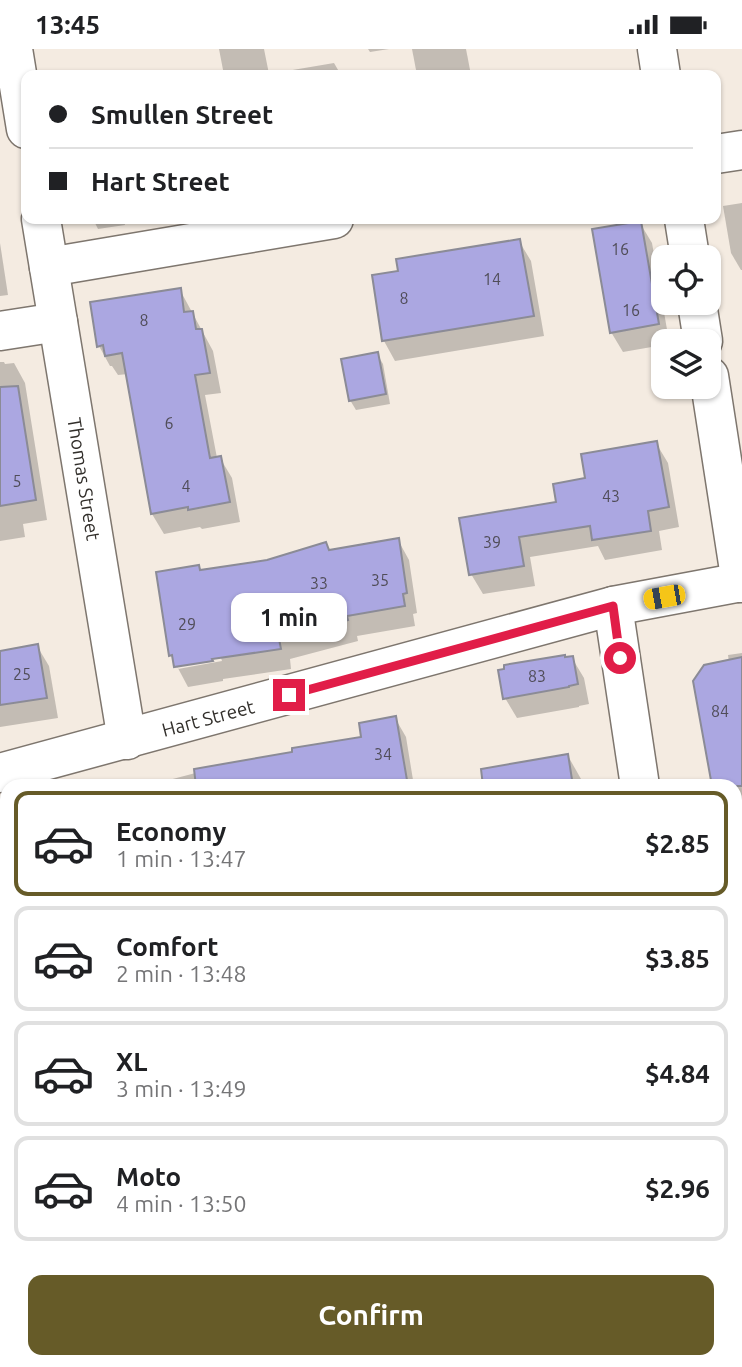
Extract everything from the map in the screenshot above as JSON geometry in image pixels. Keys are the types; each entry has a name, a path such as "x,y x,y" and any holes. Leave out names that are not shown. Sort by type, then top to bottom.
{"street":[{"path":"13,49 21,98"},
{"path":"657,49 660,70"},
{"path":"721,153 742,150"},
{"name":"Thomas Street","path":"42,224 127,740"},
{"path":"49,267 304,224"},
{"path":"685,224 688,245"},
{"path":"0,331 58,322"},
{"path":"713,399 742,582"},
{"name":"Hart Street","path":"0,773 613,606 742,582"},
{"path":"613,606 639,779"}],"building":[{"path":"642,224 651,278 651,315 657,315 659,324 610,333 592,229"},
{"path":"520,239 534,316 382,341 372,275 398,271 396,259"},
{"path":"181,288 184,312 193,311 196,329 202,329 210,373 195,375 210,458 221,456 230,502 151,514 122,353 105,356 103,345 97,347 90,302"},
{"path":"378,352 386,394 349,401 341,359"},
{"path":"18,386 36,500 0,506 0,387"},
{"path":"657,441 669,507 648,511 651,531 592,540 590,526 519,537 524,566 469,575 459,518 556,502 553,484 585,478 581,454"},
{"path":"399,538 407,593 403,594 405,606 347,616 348,620 279,639 281,649 174,667 172,655 169,656 156,572 199,565 200,570 267,560 326,542 329,550"},
{"path":"38,644 47,698 0,705 0,651"},
{"path":"573,656 578,684 503,699 498,670 504,669 504,665"},
{"path":"742,657 742,779 711,779 693,681 704,665"},
{"path":"396,716 407,779 195,779 194,769 292,752 292,748 361,737 359,723"},
{"path":"568,754 572,779 482,779 481,769"}],"route":[{"path":"289,695 613,606 620,658"}]}
